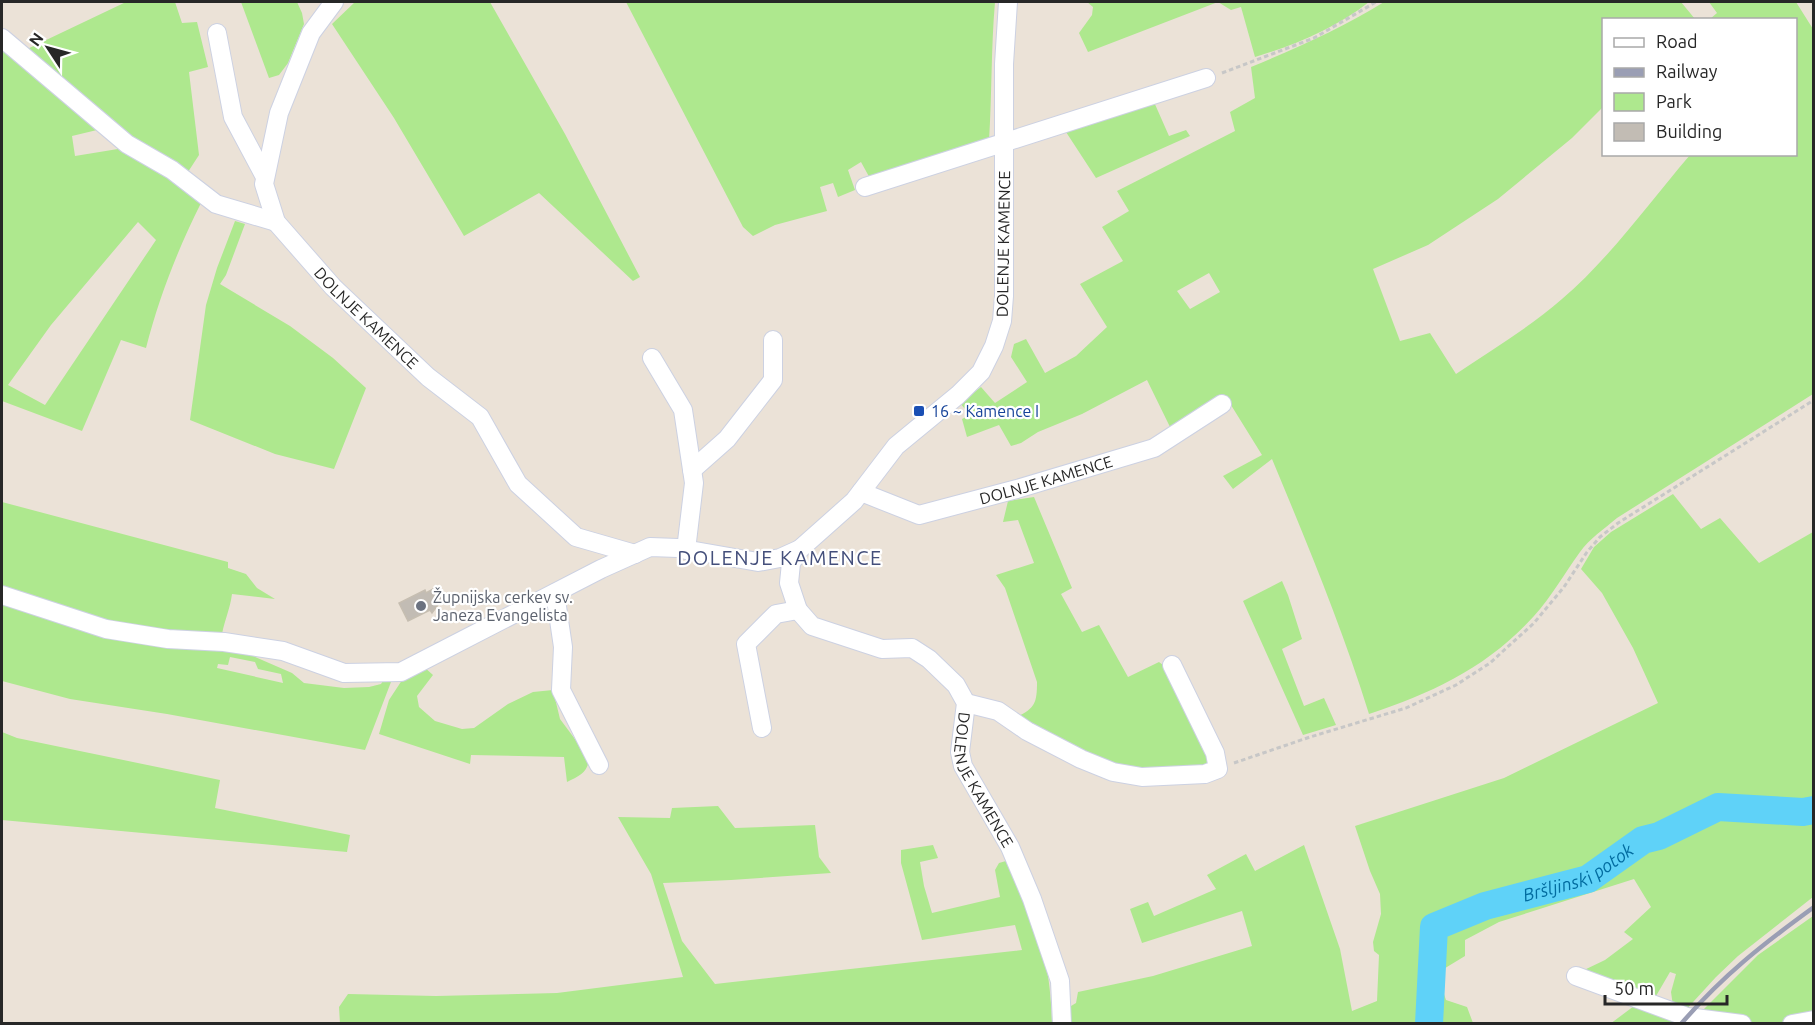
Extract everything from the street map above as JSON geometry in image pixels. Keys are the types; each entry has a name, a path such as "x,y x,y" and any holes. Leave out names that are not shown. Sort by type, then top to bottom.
{"street":[{"name":"DOLNJE KAMENCE","path":"334,2 311,33 279,113 264,184 276,222 333,287 428,377 480,417 518,484 576,537 635,554"},
{"name":"DOLENJE KAMENCE","path":"789,583 791,563 800,549 854,501 896,446 958,395 981,372 994,346 1002,321 1004,296 1004,64 1008,2"},
{"path":"217,33 234,117 265,177"},
{"path":"2,38 127,144 172,170 216,204 276,222"},
{"path":"865,187 1206,78"},
{"path":"692,470 726,439 773,380 773,340"},
{"path":"652,358 683,410 694,483 686,549"},
{"name":"DOLNJE KAMENCE","path":"861,492 919,514 1017,489 1154,448 1222,404"},
{"path":"2,595 106,629 168,639 224,642 283,651 344,673 400,672 555,592 650,547 686,549 758,562 780,558 800,549"},
{"path":"758,562 789,583 798,610 776,614 746,644 762,728"},
{"path":"555,592 563,647 561,690 599,765"},
{"name":"DOLENJE KAMENCE","path":"798,610 812,626 828,633 882,648 912,648 929,659 956,685 966,703 960,752 963,766 1010,847 1032,899 1060,981 1062,1023"},
{"path":"966,703 998,711 1027,731 1081,759 1113,772 1142,777 1205,774 1218,769 1215,753 1172,665"},
{"path":"1576,976 1687,1017 1742,1023"},
{"path":"1792,1023 1814,1020"}],"path":[{"path":"1206,78 1314,38 1376,2"},
{"path":"1218,769 1310,737 1406,708 1456,685 1490,663 1534,623 1564,587 1600,537 1618,523 1814,400"}],"green space":[{"path":"126,2 175,2 182,23 197,22 208,67 189,72 199,155 186,175 127,138 21,52"},
{"path":"241,2 297,2 304,24 288,63 279,75 269,78"},
{"path":"355,2 490,2 565,134 640,277 633,281 539,193 464,236 394,118 332,24"},
{"path":"626,2 995,2 989,141 872,182 861,162 848,170 855,190 838,197 833,183 820,187 827,211 775,225 753,236 743,227"},
{"path":"1087,2 1218,2 1088,52 1079,33 1092,15 1093,7"},
{"path":"1218,2 1369,2 1343,20 1315,35 1255,57 1241,7 1231,10"},
{"path":"1384,2 1681,2 1694,18 1602,18 1602,108 1572,138 1498,199 1428,245 1373,269 1400,341 1430,333 1456,374 1536,320 1580,283 1613,248 1689,156 1797,156 1797,18 1711,18 1717,13 1709,2 1796,2 1813,29 1813,394 1617,518 1592,538 1534,616 1498,650 1437,687 1369,714 1336,617 1272,459 1233,489 1223,476 1262,455 1226,397 1171,429 1147,380 1082,414 1011,446 999,425 967,437 962,419 970,415 960,403 981,387 995,403 1027,382 1011,357 1014,344 1026,339 1045,373 1076,356 1107,327 1080,284 1123,261 1102,227 1129,211 1117,191 1235,131 1230,112 1255,98 1251,67 1352,20","holes":["1209,273 1220,292 1190,309 1177,291"]},
{"path":"2,46 97,130 72,136 75,156 124,148 154,164 201,203 170,274 146,348 121,340 82,431 2,401","holes":["138,222 156,240 45,405 8,385 51,325"]},
{"path":"1154,102 1169,136 1186,130 1190,136 1096,178 1066,132"},
{"path":"235,221 245,224 226,275 220,284 290,326 333,358 366,388 334,469 275,454 190,420 206,305"},
{"path":"1673,494 1701,529 1720,518 1759,563 1813,532 1813,897 1738,956 1683,1013 1673,1006 1671,992 1676,974 1670,972 1656,996 1582,971 1605,960 1633,939 1624,932 1651,907 1634,879 1499,922 1465,940 1465,956 1437,973 1446,1000 1467,1007 1473,1023 1067,1024 1066,1009 1076,1003 1078,992 1153,976 1252,946 1242,911 1142,943 1130,909 1148,902 1154,916 1216,889 1207,875 1246,854 1255,871 1304,845 1340,949 1352,1011 1377,1001 1379,955 1374,951 1373,942 1381,914 1380,894 1355,826 1504,778 1658,703 1633,648 1602,593 1581,569 1594,547 1611,532"},
{"path":"1034,497 1072,588 1061,594 1082,632 1099,625 1128,677 1159,662 1167,668 1211,757 1207,769 1112,768 1017,717 1028,711 1034,704 1037,682 1005,588 996,575 1034,563 1018,520 1003,522 1008,501"},
{"path":"2,502 228,562 228,568 246,574 257,588 275,599 232,594 222,634 201,636 111,622 2,588"},
{"path":"1282,581 1302,639 1282,649 1304,706 1324,698 1336,725 1303,735 1243,601"},
{"path":"2,603 246,653 292,673 304,683 344,688 369,687 381,684 386,676 391,682 365,750 70,699 2,681","holes":["230,657 255,662 258,669 281,674 283,683 217,668 218,664 228,665"]},
{"path":"424,667 433,675 417,696 419,707 435,721 462,729 474,728 508,704 533,692 553,690 560,719 589,758 585,771 567,782 564,757 471,755 470,764 379,734 389,700 408,671"},
{"path":"2,732 17,738 220,780 215,808 350,835 347,852 2,820"},
{"path":"718,806 735,828 815,825 819,857 831,873 663,883 682,941 715,984 1022,950 1015,925 922,940 901,863 901,850 933,845 938,858 920,862 932,913 1000,897 995,870 999,863 1006,861 1027,908 1044,958 1049,982 1052,1023 340,1024 339,1007 348,994 436,996 557,993 683,977 651,874 618,817 670,818 672,808"},
{"path":"1813,916 1813,1023 1689,1024 1758,955"},
{"path":"1638,1003 1674,1018 1673,1022 1610,1024"}],"building":[{"name":"Župnijska cerkev sv. Janeza Evangelista","path":"433,589 440,591 443,598 432,613 430,610 408,621 399,603 425,590 426,593"}],"waterway":[{"name":"Bršljinski potok","path":"1429,1024 1434,927 1485,906 1588,879 1643,840 1659,836 1718,807 1803,812 1814,810"}],"railway":[{"path":"1681,1024 1744,961 1814,907"}],"place":[{"name":"16 ~ Kamence I","path":"919,411"},
{"name":"Župnijska cerkev sv. Janeza Evangelista","path":"421,606"}],"district":[{"name":"DOLENJE KAMENCE","path":"780,558"}]}
